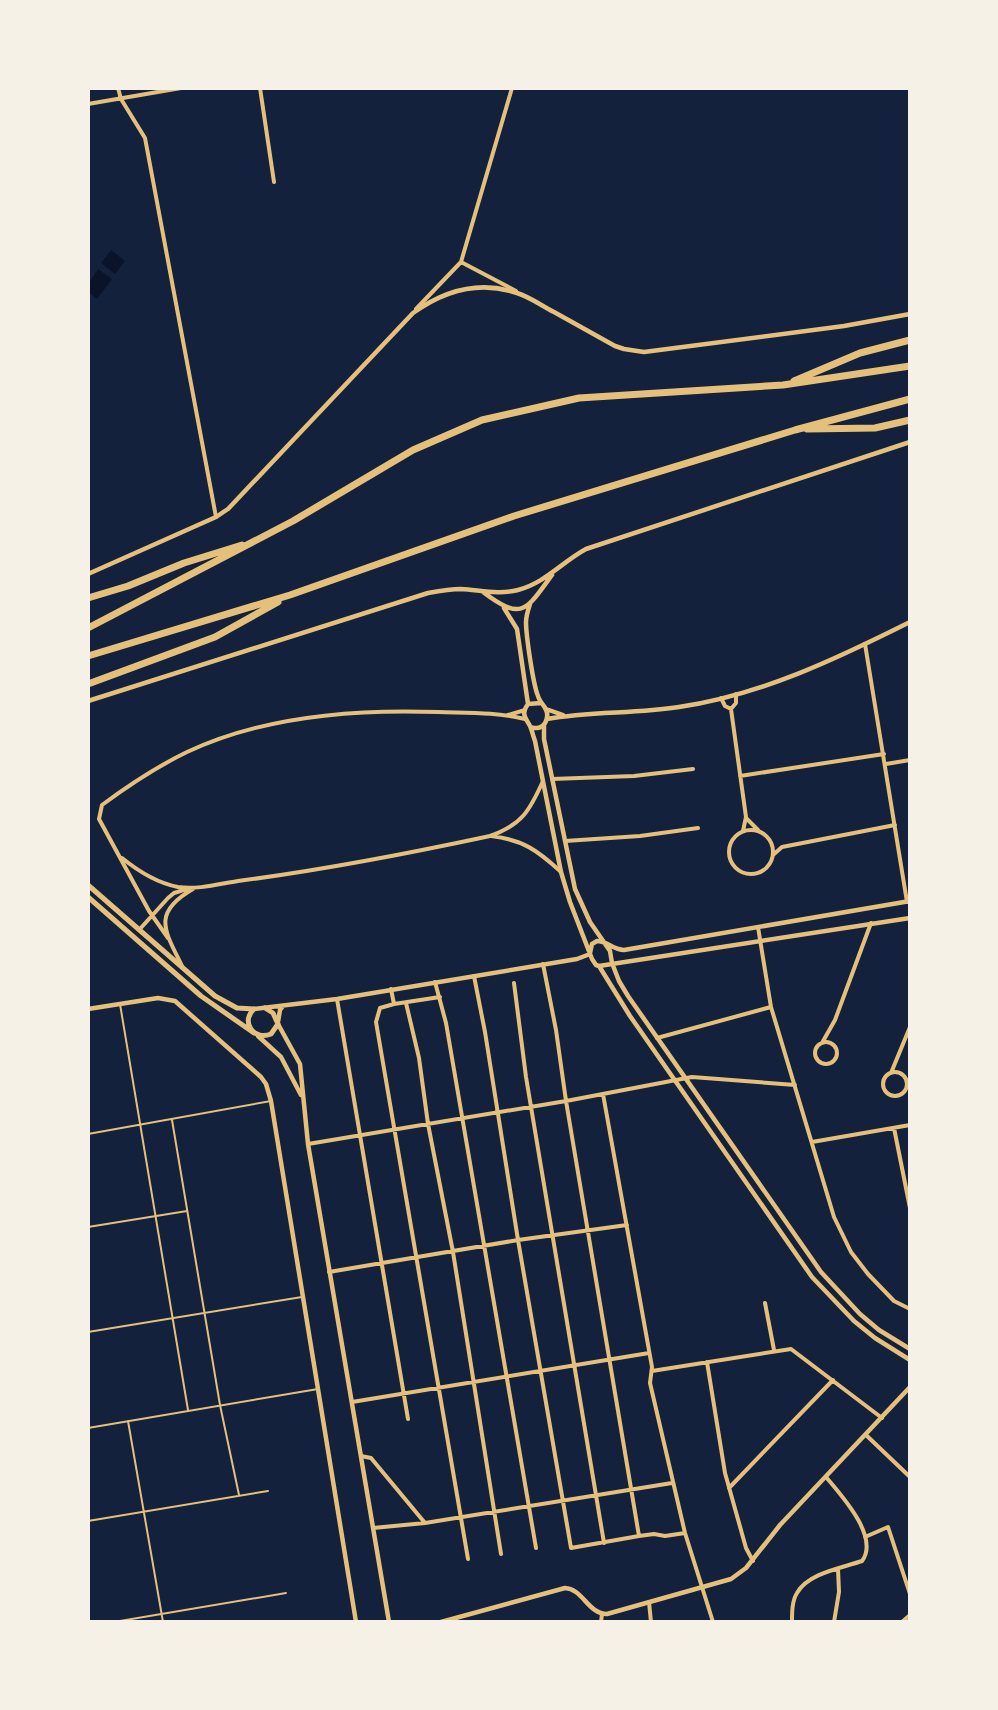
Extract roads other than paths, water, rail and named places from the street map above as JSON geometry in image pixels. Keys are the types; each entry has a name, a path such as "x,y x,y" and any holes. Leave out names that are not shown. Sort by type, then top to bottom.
{"highway":[{"path":"783,386 860,353 909,340"},
{"path":"88,628 258,540 413,450 482,420 579,398 783,386 908,365"},
{"path":"88,656 290,595 514,516 795,430 909,399"},
{"path":"795,430 875,428 909,420"},
{"path":"88,598 128,586 184,563 258,540"},
{"path":"88,684 215,637 290,595"}],"main road":[{"path":"88,885 215,996 231,1006 254,1009 248,1022 256,1034"},
{"path":"88,897 201,996 256,1034 271,1034 278,1023 273,1014 265,1008"}],"street":[{"path":"118,88 121,99 145,138 216,517"},
{"path":"88,104 181,88"},
{"path":"260,88 274,182"},
{"path":"88,574 216,517 237,501 461,262 512,88"},
{"path":"461,262 615,346 644,352 844,326 909,314"},
{"path":"413,313 440,296 469,287 519,293"},
{"path":"88,701 428,593 459,589 516,590 539,581 586,549 909,442"},
{"path":"504,608 519,610 530,604 554,572"},
{"path":"481,591 504,608 513,619 517,629 528,704 525,719 531,727 561,872 570,902 596,965 599,966 623,1006 827,1295 868,1333 909,1360"},
{"path":"530,604 526,627 537,695 546,709 547,719 544,725 552,778 575,889 590,922 610,951 612,963 628,996 821,1272 860,1314 879,1330 909,1349"},
{"path":"547,719 658,710 736,694 798,675 909,622"},
{"path":"590,954 594,942 600,941 624,950 908,901 865,644"},
{"path":"736,694 736,703 731,709 746,817 743,831"},
{"path":"721,698 724,706 731,709"},
{"path":"528,704 542,703"},
{"path":"546,709 565,716"},
{"path":"507,715 525,710"},
{"path":"184,970 168,938 152,915 100,822 99,814 102,805 145,774 189,752 224,738 259,728 357,711 507,715 525,719"},
{"path":"531,727 537,728 544,725"},
{"path":"740,776 884,754"},
{"path":"886,764 909,760"},
{"path":"552,778 634,776 693,770"},
{"path":"139,930 161,904 174,893 196,887 376,860 490,836 503,831 521,819 531,806 543,780"},
{"path":"746,817 770,840 782,847"},
{"path":"760,831 743,831 733,839 730,845 730,858 737,869 756,873 767,867 773,855 782,847 895,825"},
{"path":"565,841 640,836 698,828"},
{"path":"490,836 506,838 527,845 544,856 561,872"},
{"path":"770,840 773,855"},
{"path":"118,855 141,872 162,882 180,887 196,887"},
{"path":"168,938 164,923 167,912 177,899 196,887"},
{"path":"599,966 909,918"},
{"path":"822,1043 833,1045 837,1051 836,1058 831,1063 824,1064 816,1058 817,1047 822,1043 834,1020 871,923"},
{"path":"758,927 771,1007 834,1217 851,1252 868,1274 894,1301 909,1309"},
{"path":"254,1009 337,999 577,959 590,954"},
{"path":"543,964 556,1030 639,1536"},
{"path":"474,976 571,1548 654,1534 665,1536 685,1533"},
{"path":"435,982 446,1023 536,1548"},
{"path":"514,983 526,1077 604,1543"},
{"path":"391,989 394,1004"},
{"path":"440,997 380,1008 376,1022 468,1559"},
{"path":"88,1009 158,998 175,1001 261,1077 266,1084 356,1622"},
{"path":"337,999 408,1419"},
{"path":"406,1003 419,1058 428,1124 453,1251 501,1554"},
{"path":"283,1006 278,1023 300,1064 308,1144 389,1622"},
{"path":"657,1038 771,1007"},
{"path":"891,1073 898,1073 906,1080 906,1091 900,1096 891,1096 884,1087 885,1079 891,1073 909,1027"},
{"path":"256,1034 281,1057 303,1098"},
{"path":"308,1144 566,1101 697,1076 795,1085"},
{"path":"603,1094 652,1371 650,1383 685,1533 713,1622"},
{"path":"812,1142 909,1125"},
{"path":"894,1128 909,1208"},
{"path":"329,1272 518,1240 627,1225"},
{"path":"765,1304 774,1350"},
{"path":"652,1371 787,1348 795,1350 882,1418"},
{"path":"352,1402 649,1353"},
{"path":"707,1362 725,1473 746,1548 753,1561"},
{"path":"729,1488 833,1380"},
{"path":"441,1622 565,1587 574,1590 594,1610 602,1614 731,1579 753,1561 780,1525 909,1387"},
{"path":"866,1435 909,1477"},
{"path":"361,1456 371,1458 425,1523"},
{"path":"792,1622 794,1601 803,1584 812,1578 862,1561 866,1554 865,1537 854,1512 826,1477"},
{"path":"374,1528 425,1523 672,1483"},
{"path":"865,1537 888,1527 909,1594"},
{"path":"834,1622 839,1592 838,1569"},
{"path":"649,1602 651,1622"},
{"path":"601,1622 602,1614"},
{"path":"902,1622 909,1615"}],"lane":[{"path":"120,1004 188,1410"},
{"path":"88,1134 270,1101"},
{"path":"172,1120 220,1405 239,1495"},
{"path":"88,1227 187,1210"},
{"path":"88,1332 303,1297"},
{"path":"88,1428 318,1389"},
{"path":"128,1421 163,1622"},
{"path":"88,1521 268,1491"},
{"path":"114,1622 285,1593"}],"water":[{"path":"111,250 125,261 115,274 101,263"},
{"path":"98,269 112,279 97,299 89,293 89,283"}]}
